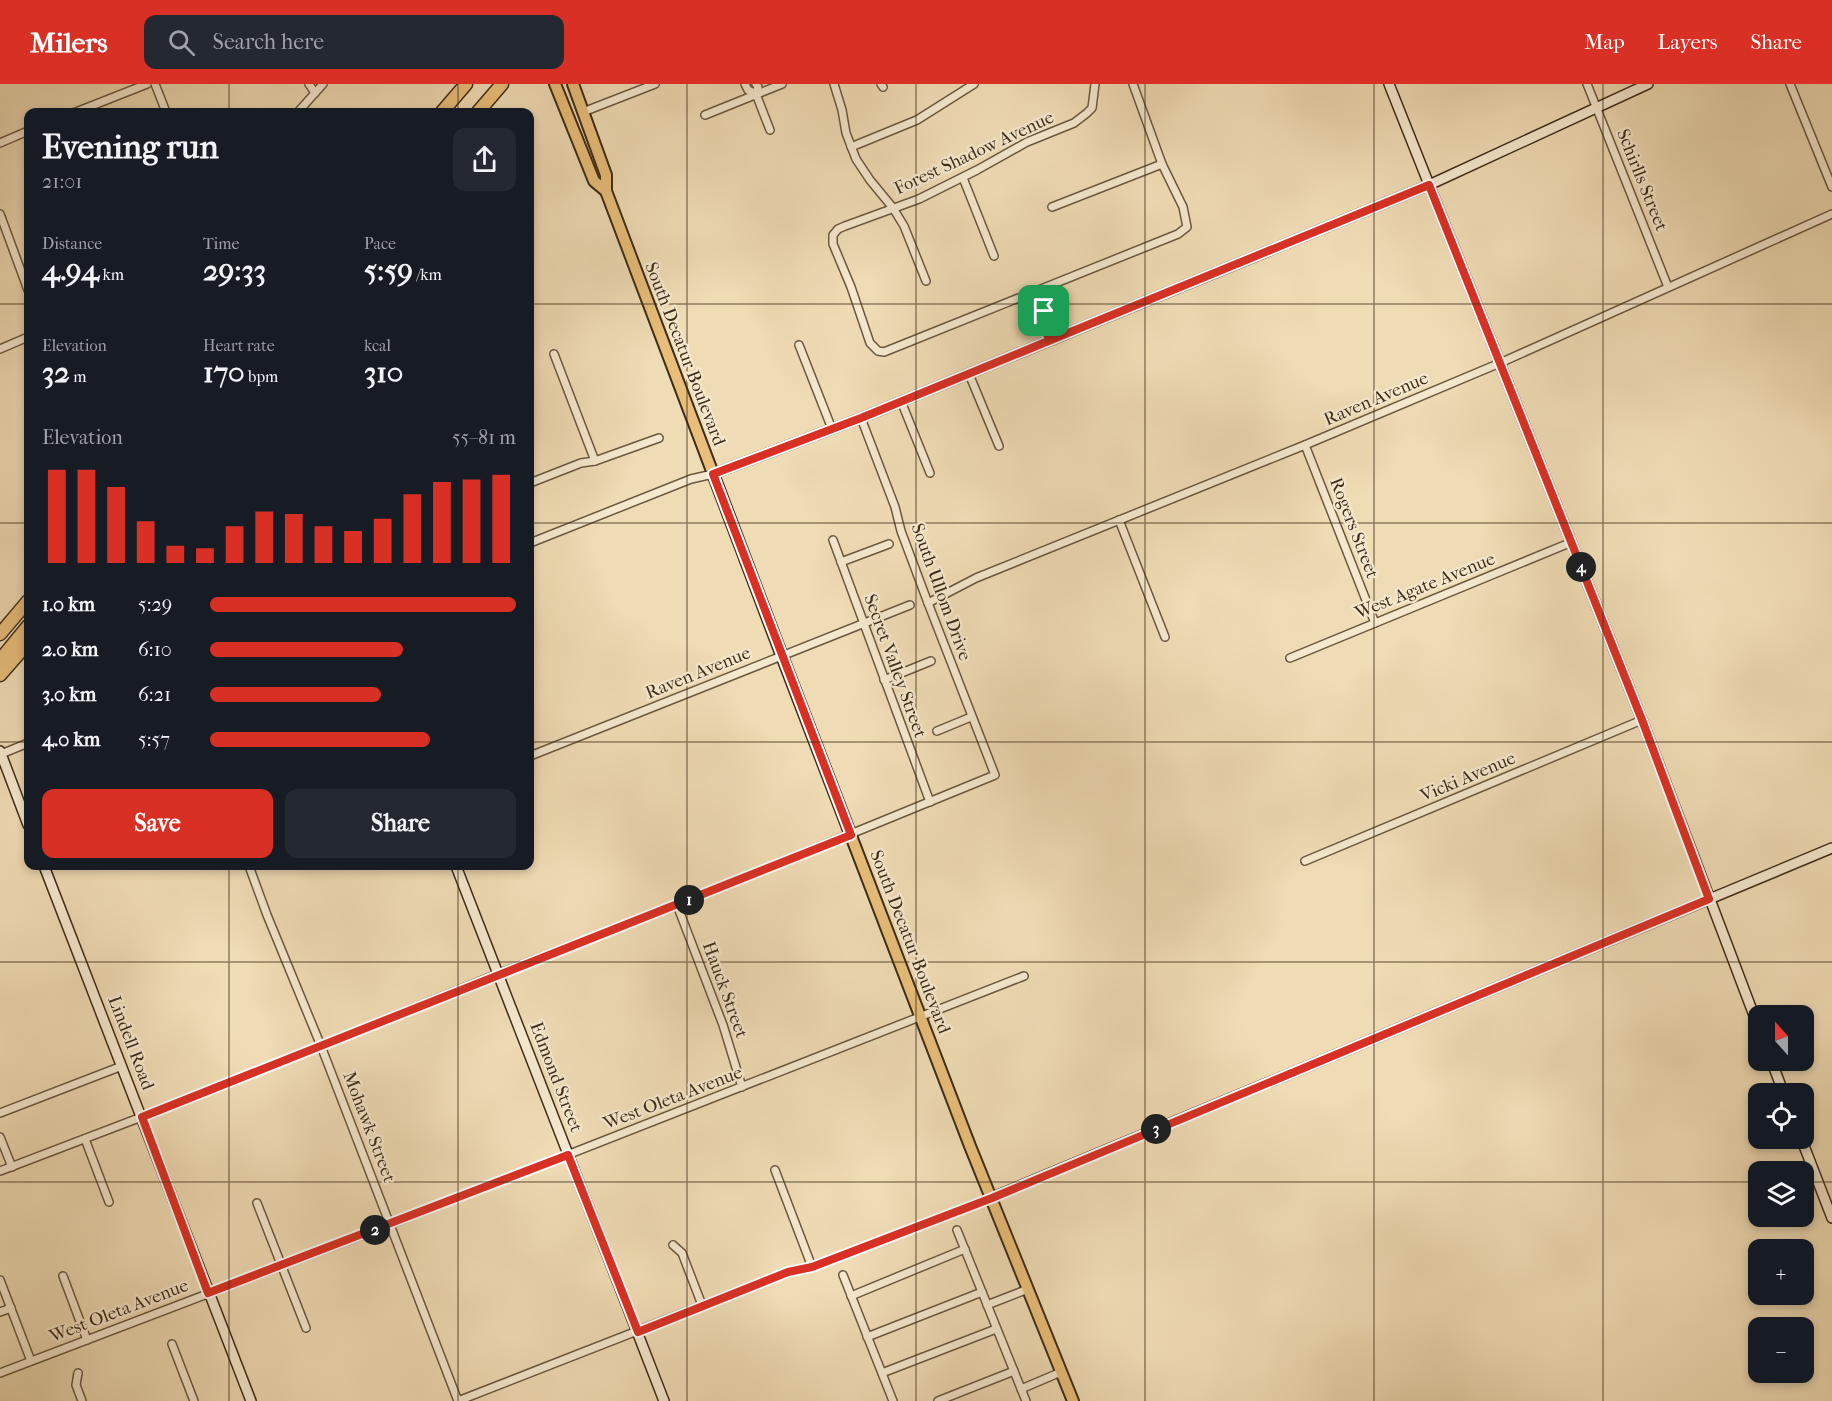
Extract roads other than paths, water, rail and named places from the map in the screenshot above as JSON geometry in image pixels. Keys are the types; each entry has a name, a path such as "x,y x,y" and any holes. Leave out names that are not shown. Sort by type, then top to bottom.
{"highway":[{"path":"445,108 466,84"},
{"path":"481,108 502,84"},
{"path":"0,634 24,606"},
{"path":"0,660 24,631"},
{"path":"0,675 24,648"}],"main road":[{"name":"South Decatur Boulevard","path":"555,84 594,181 606,190"},
{"name":"South Decatur Boulevard","path":"573,84 606,175 606,190 782,656 920,1016 1073,1401"}],"street":[{"path":"86,108 147,84"},
{"path":"155,84 164,108"},
{"path":"309,84 315,93"},
{"path":"302,108 323,84"},
{"path":"583,112 655,84"},
{"path":"745,84 748,90 756,94"},
{"path":"756,84 758,87 756,94 770,130"},
{"path":"705,115 782,84"},
{"path":"834,84 856,159 893,208 912,243 926,281"},
{"path":"851,147 917,120 974,84"},
{"name":"Forest Shadow Avenue","path":"1032,293 884,352 878,351 870,342 833,244 833,235 838,229 919,199 1027,142 1074,123 1092,108 1095,84"},
{"path":"1051,340 1041,327 1033,308 1030,299 1032,293 1178,234 1186,227 1183,207 1162,164 1133,84"},
{"path":"1389,84 1642,720 1750,1005"},
{"name":"Schirlls Street","path":"1587,84 1668,287"},
{"path":"534,541 691,479 713,474 861,418 969,374 1429,185 1648,84"},
{"path":"1790,84 1832,187"},
{"path":"0,143 24,133"},
{"path":"1052,207 1162,164"},
{"path":"963,177 993,256"},
{"path":"0,214 24,271"},
{"name":"Raven Avenue","path":"928,603 976,578 1305,445 1500,363 1832,214"},
{"path":"0,349 24,340"},
{"path":"799,345 832,429"},
{"path":"554,354 594,461"},
{"path":"969,374 999,446"},
{"path":"901,401 930,472"},
{"name":"South Ullom Drive","path":"861,418 928,603 995,775 930,802"},
{"path":"534,481 581,463 594,461 660,438"},
{"name":"Rogers Street","path":"1305,445 1375,623"},
{"path":"1119,520 1165,637"},
{"name":"Secret Valley Street","path":"832,540 930,802"},
{"name":"West Agate Avenue","path":"1290,658 1572,542"},
{"path":"841,562 889,544"},
{"name":"Raven Avenue","path":"534,754 910,605"},
{"path":"884,680 931,661"},
{"path":"937,731 971,717"},
{"name":"Vicki Avenue","path":"1305,861 1642,720"},
{"path":"24,744 1,753 24,814"},
{"path":"0,1171 677,905 930,802"},
{"path":"458,1401 788,1272 812,1267 992,1198 1832,848"},
{"name":"Lindell Road","path":"46,870 250,1401"},
{"name":"Mohawk Street","path":"251,870 391,1224 458,1401"},
{"name":"Edmond Street","path":"458,870 664,1401"},
{"name":"Hauck Street","path":"677,905 723,1025 742,1087"},
{"path":"920,1016 1024,976"},
{"name":"West Oleta Avenue","path":"0,1374 391,1224 920,1016"},
{"path":"0,1113 122,1066"},
{"path":"0,1137 12,1167"},
{"path":"85,1139 109,1202"},
{"path":"1805,1149 1832,1218"},
{"path":"775,1170 812,1267"},
{"path":"257,1203 306,1328"},
{"path":"957,1230 1026,1401"},
{"path":"673,1245 682,1253 702,1305"},
{"path":"851,1296 965,1250"},
{"path":"843,1275 893,1401"},
{"path":"63,1276 87,1340"},
{"path":"0,1280 32,1361"},
{"path":"987,1305 1028,1289"},
{"path":"867,1337 982,1292"},
{"path":"0,1312 11,1308"},
{"path":"882,1373 996,1329"},
{"path":"172,1344 194,1401"},
{"path":"938,1401 1014,1371"},
{"path":"1021,1389 1061,1372"},
{"path":"78,1373 76,1385 82,1401"}]}
